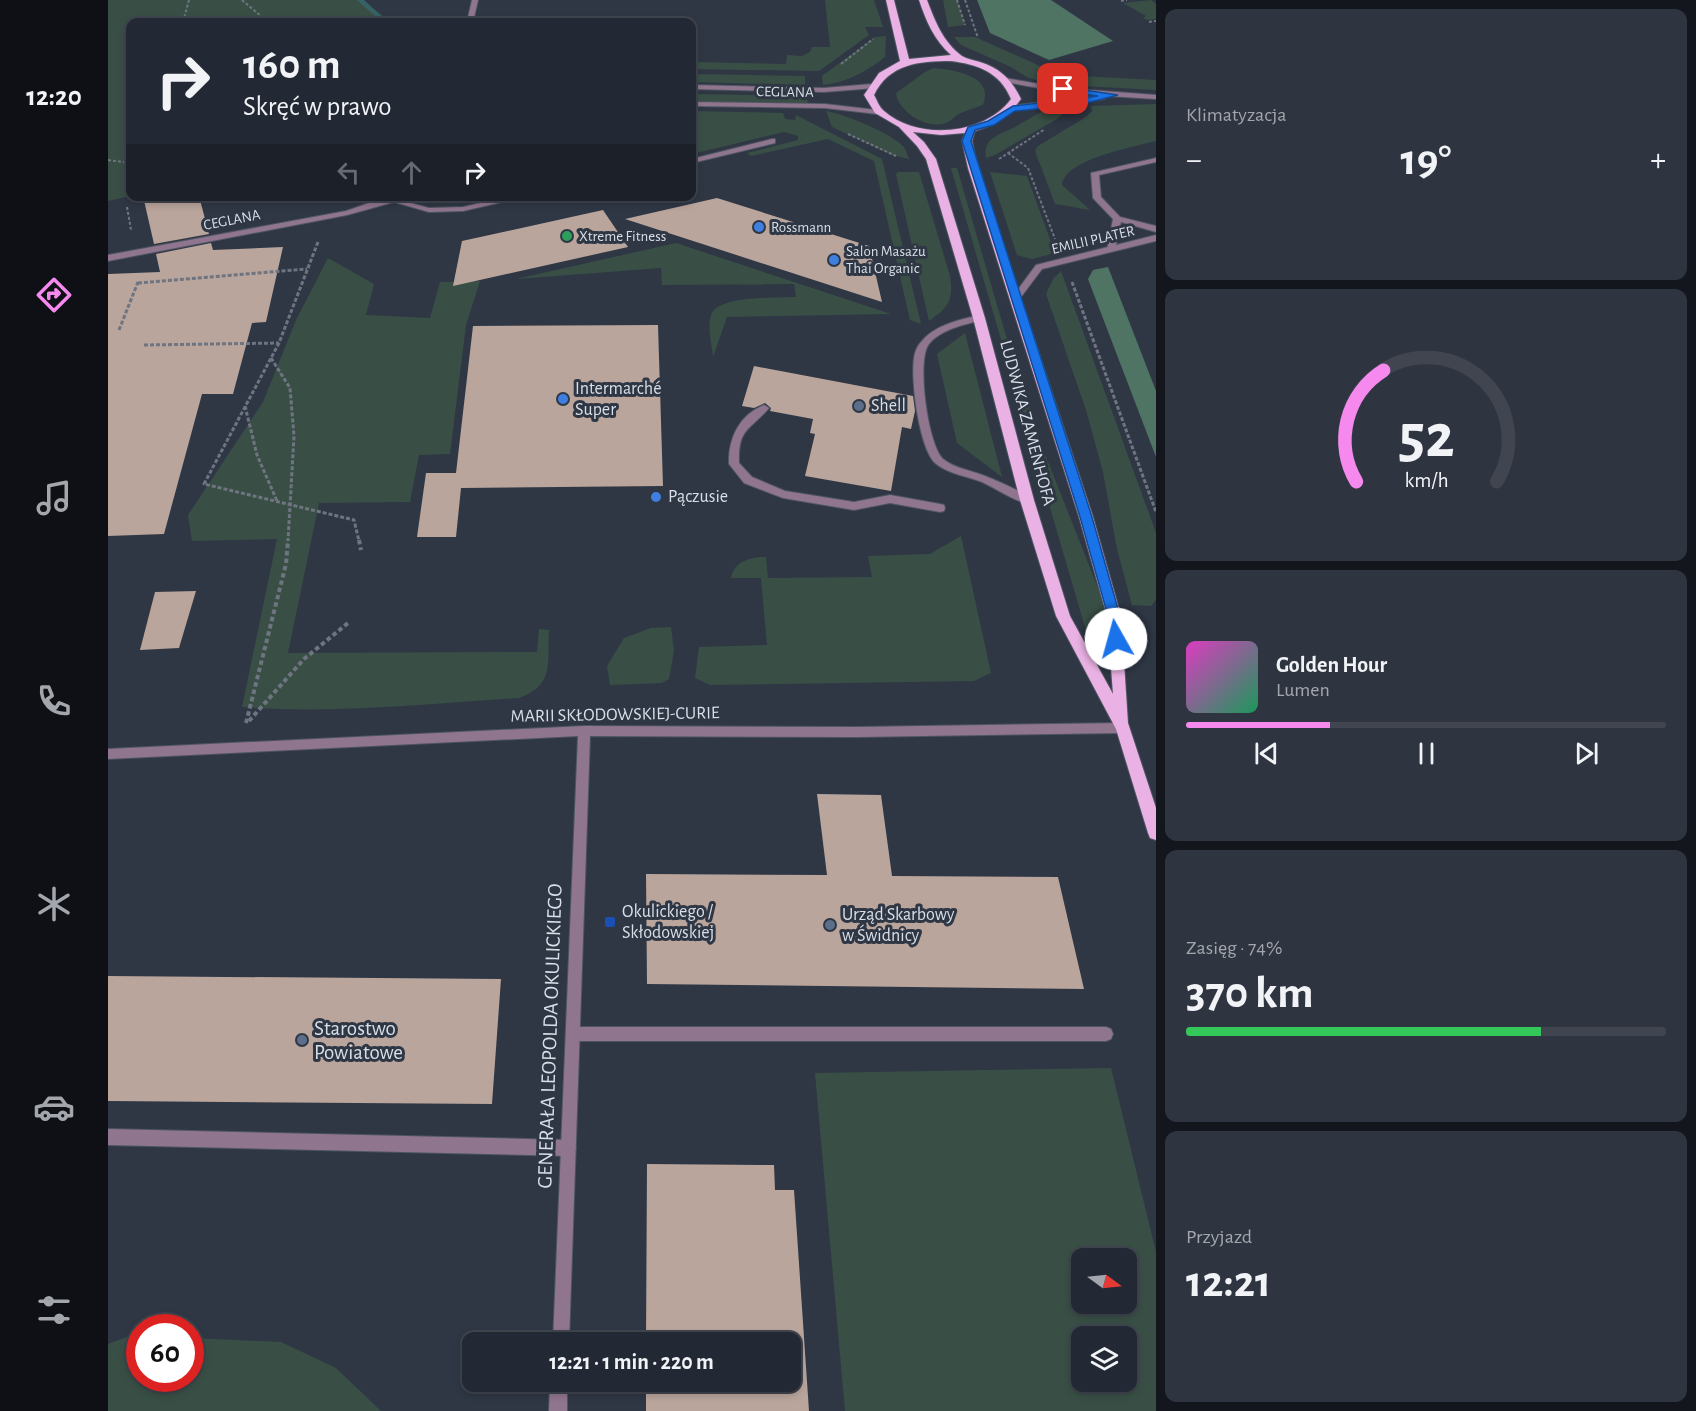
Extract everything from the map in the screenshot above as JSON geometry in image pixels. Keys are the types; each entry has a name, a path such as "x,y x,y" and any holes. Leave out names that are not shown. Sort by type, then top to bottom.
{"main road":[{"path":"890,0 906,62"},
{"path":"923,0 935,33 945,48 961,59 994,71 1008,80 1016,99 1013,108 991,123 949,132 903,128 877,112 869,95 872,86 887,71 906,62 936,58 961,59"},
{"name":"LUDWIKA ZAMENHOFA","path":"903,128 921,144 931,159 978,318 1027,500 1063,616 1123,728 1156,833"},
{"name":"LUDWIKA ZAMENHOFA","path":"971,129 967,141 971,159 1086,517 1114,616 1123,728"}],"street":[{"path":"471,18 476,0"},
{"path":"1008,80 1031,86 1156,98"},
{"name":"CEGLANA","path":"696,87 824,90 872,86"},
{"path":"1013,108 1079,102 1114,95"},
{"name":"CEGLANA","path":"696,104 825,106 877,112"},
{"path":"696,160 772,141"},
{"path":"1156,160 1095,173 1097,198 1118,219 1156,229"},
{"name":"CEGLANA","path":"108,258 347,213 383,201"},
{"path":"401,201 429,210 463,209 501,201"},
{"path":"1111,250 1118,219"},
{"name":"EMILII PLATER","path":"1015,299 1039,267 1156,238"},
{"path":"978,318 944,329 929,339 920,350 918,362 923,426 936,458 949,466 982,478 1027,500"},
{"path":"764,408 745,422 732,442 734,464 748,480 783,494 854,506 890,499 940,508"},
{"name":"MARII SKŁODOWSKIEJ-CURIE","path":"108,754 584,732 869,732 1123,728"},
{"name":"GENERAŁA LEOPOLDA OKULICKIEGO","path":"561,1332 584,732"},
{"path":"573,1034 1106,1034"},
{"path":"108,1137 568,1148"},
{"path":"558,1411 559,1392"}],"path":[{"path":"184,18 189,0"},
{"path":"242,0 263,18"},
{"path":"957,0 965,25"},
{"path":"965,0 975,37 981,40"},
{"path":"1121,1 1127,0"},
{"path":"1149,22 1156,21"},
{"path":"1008,153 1028,168 1055,240"},
{"path":"108,160 126,162"},
{"path":"312,218 318,243 279,343 204,484 354,520 361,550"},
{"path":"138,283 307,269"},
{"path":"1071,279 1156,513"},
{"path":"144,345 279,343"},
{"path":"271,358 290,388 294,436 286,564 245,726 304,659 348,623"},
{"path":"245,405 248,430 260,468 277,501"}],"green space":[{"path":"108,0 362,0 386,18 126,18 126,197 108,201"},
{"path":"825,0 874,0 883,27 865,27 869,35 819,71 696,69 696,62 786,64 787,55 802,56 810,52 812,47 830,47"},
{"path":"943,0 957,0 965,25 948,27"},
{"path":"977,0 1051,0 1113,41 1049,60 990,33"},
{"path":"1151,0 1156,4 1156,19 1147,20 1143,18 1146,16 1123,3"},
{"path":"886,36 885,57 856,76 823,85 822,76 875,37"},
{"path":"954,37 975,37 1058,74 1061,85 1027,77 1011,67 961,45"},
{"path":"934,68 962,73 978,81 985,95 983,105 959,114 948,122 938,124 922,121 907,112 896,93"},
{"path":"696,74 805,76 805,85 696,82"},
{"path":"1081,76 1156,80 1156,90 1083,86"},
{"path":"696,94 807,96 808,106 696,104"},
{"path":"1156,104 1156,141 1087,161 1066,176 1062,185 1090,210 1055,204 1035,151 1038,146 1086,117 1092,111 1091,106"},
{"path":"1065,107 1066,111 1057,119 986,158 987,145 994,137 1043,111"},
{"path":"696,111 783,113 785,119 795,120 796,115 882,159 921,324 910,320 874,161 828,139 751,156 747,153 798,140 798,136 784,132 696,153"},
{"path":"826,111 855,120 887,135 903,146 909,159 892,155 832,127"},
{"path":"951,168 957,168 1004,329 1043,449 1104,603 1109,650 1107,666 1102,668 1096,665"},
{"path":"898,172 919,172 950,276 951,291 948,303 929,321 896,174"},
{"path":"990,172 1027,176 1055,253 1032,259 1017,255"},
{"path":"676,243 891,314 727,317 713,357 709,325 711,315 716,309 725,304 749,299 796,297 794,284 662,285 661,268 516,279"},
{"path":"328,258 374,284 366,315 430,318 440,282 480,281 466,325 450,454 419,455 410,502 319,503 288,653 537,652 539,629 549,630 547,672 539,687 531,693 519,698 346,709 242,707 277,539 192,541 188,515 263,402 296,320"},
{"path":"1108,267 1156,391 1156,457 1088,279 1093,270"},
{"path":"1061,271 1156,533 1156,600 1151,606 1132,605 1117,549 1103,472 1086,410 1046,294 1053,279"},
{"path":"965,333 1002,477 957,443 937,354"},
{"path":"961,536 991,673 974,681 710,685 695,678 699,647 767,645 761,578 731,578 739,564 744,561 766,557 768,578 872,577 868,556 930,554"},
{"path":"671,627 674,651 669,679 662,683 610,685 607,666 624,638 651,628"},
{"path":"1111,1068 1156,1252 1156,1411 845,1411 815,1073"},
{"path":"126,1337 126,1392 204,1392 204,1339 281,1342 336,1368 381,1411 108,1411 108,1344"}],"building":[{"path":"717,198 869,246 882,302 625,219"},
{"path":"144,201 200,201 209,234 154,244"},
{"path":"603,210 628,247 453,286 462,241"},
{"path":"211,243 213,250 283,247 266,322 252,323 233,394 202,394 164,534 108,536 108,274 160,272 156,254"},
{"name":"Intermarché Super","path":"658,325 663,486 461,488 456,537 417,537 426,473 456,473 473,326"},
{"path":"754,366 913,396 915,411 911,429 902,427 891,491 805,476 815,434 810,433 813,419 770,411 771,408 765,403 754,408 742,406"},
{"path":"196,591 179,648 140,650 155,592"},
{"path":"817,794 881,795 892,876 1058,877 1084,989 647,984 646,874 827,875"},
{"name":"Starostwo Powiatowe","path":"108,976 501,979 492,1104 108,1101"},
{"path":"647,1164 774,1165 775,1190 794,1190 809,1411 646,1411 646,1392 801,1392 801,1332 646,1332"}],"waterway":[{"path":"360,0 380,18"}],"place":[{"name":"Rossmann","path":"759,227"},
{"name":"Xtreme Fitness","path":"567,236"},
{"name":"Salon Masażu Thai Organic","path":"834,260"},
{"name":"Intermarché Super","path":"563,399"},
{"name":"Shell","path":"859,406"},
{"name":"Pączusie","path":"656,497"},
{"name":"Okulickiego / Skłodowskiej","path":"610,922"},
{"name":"Urząd Skarbowy w Świdnicy","path":"830,925"},
{"name":"Starostwo Powiatowe","path":"302,1040"}],"route":[{"path":"1063,89 1114,95 1079,102 1013,108 991,123 971,129 967,141 973,168 1086,517 1114,616 1116,639"}]}
